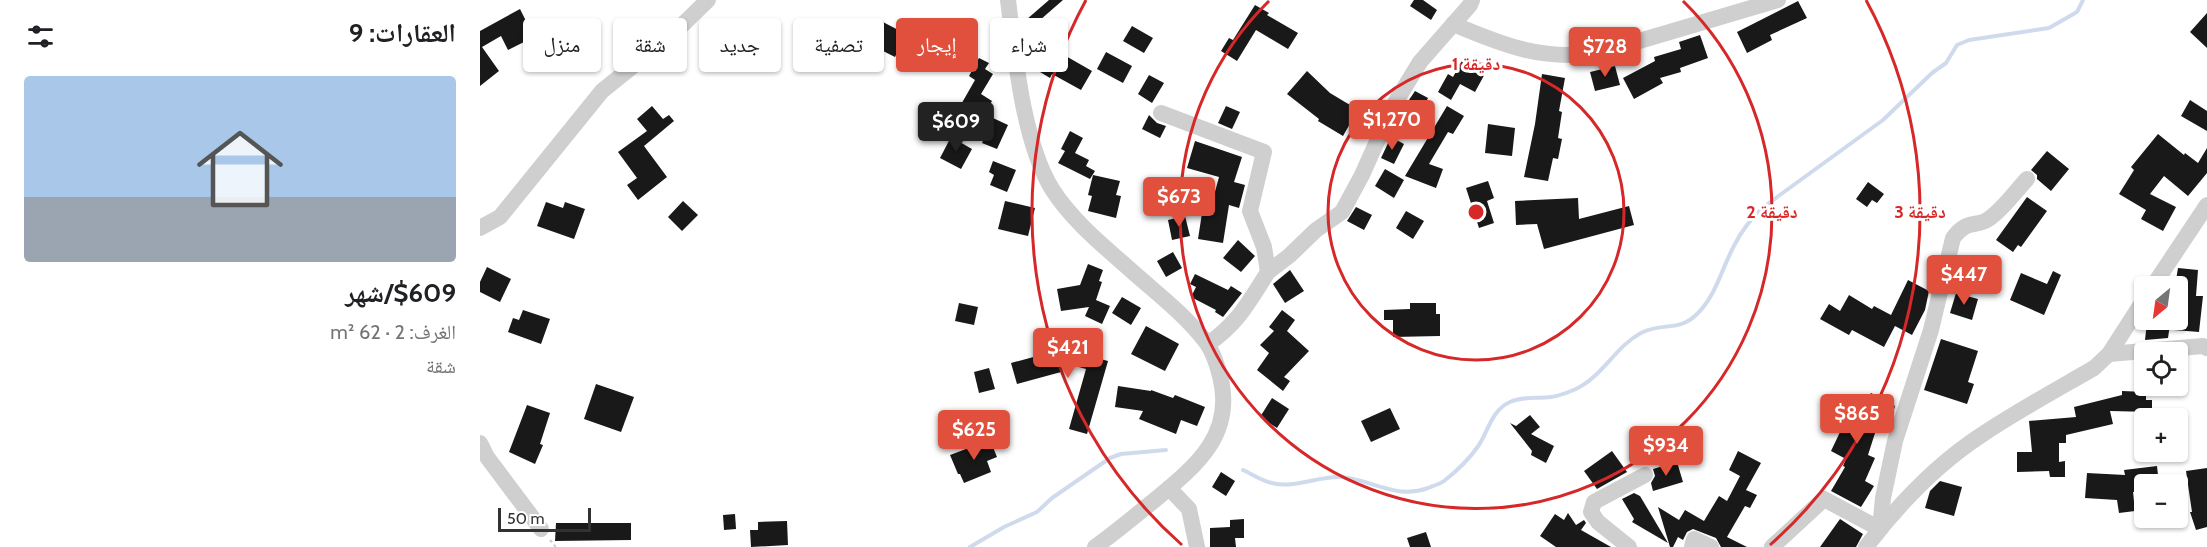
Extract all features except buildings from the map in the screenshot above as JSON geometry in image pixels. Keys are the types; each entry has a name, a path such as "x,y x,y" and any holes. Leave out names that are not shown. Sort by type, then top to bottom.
{"street":[{"path":"480,228 500,217 602,91 674,33 708,0"},
{"path":"1008,0 1024,107 1035,153 1042,171 1068,211 1086,230 1188,321 1208,345 1217,365 1223,388 1224,412 1217,435 1204,455 1169,488 1095,547"},
{"path":"1208,345 1226,332 1238,319 1268,272 1316,230 1342,212 1362,175 1392,108 1420,62 1472,0"},
{"path":"1453,24 1498,43 1529,52 1579,56 1602,52 1778,0"},
{"path":"1161,113 1264,152 1250,211 1264,247 1268,272"},
{"path":"1880,529 1883,498 1895,441 1931,330 1953,238 1960,229 1967,225 1988,220 2027,179"},
{"path":"2160,276 2207,205"},
{"path":"1866,547 1928,477 1951,458 1980,436 2094,368 2109,354 2134,315"},
{"path":"2109,354 2203,346 2207,348"},
{"path":"480,444 487,457 542,530"},
{"path":"1629,547 1598,522 1592,512 1594,502 1645,475"},
{"path":"1169,488 1189,510 1197,547"},
{"path":"1772,547 1824,498 1880,529"},
{"path":"1692,547 1694,539 1711,547"}],"waterway":[{"path":"1243,470 1272,483 1289,484 1340,477 1405,492 1428,488 1442,482 1472,455 1495,415 1504,405 1520,399 1554,396 1576,389 1594,377 1624,345 1641,333 1683,323 1696,315 1709,300 1730,253 1758,212 1883,120 1932,73 1946,63 1957,45 1969,40 2049,28 2077,12 2083,0"},
{"path":"970,547 1004,527 1037,512 1052,498 1110,458 1121,454 1166,450"}]}
